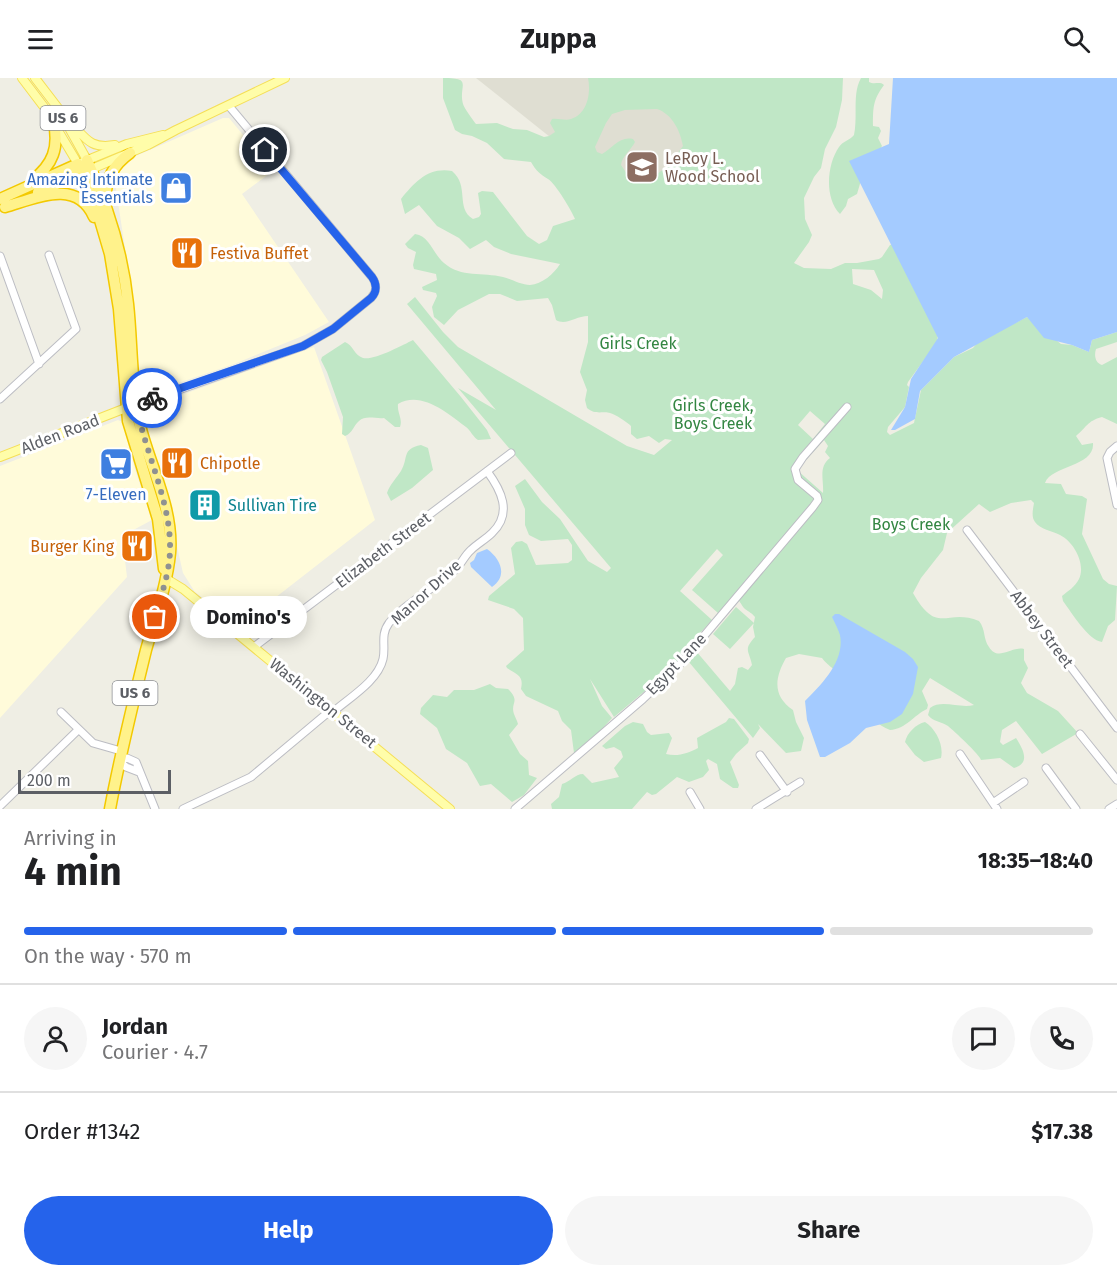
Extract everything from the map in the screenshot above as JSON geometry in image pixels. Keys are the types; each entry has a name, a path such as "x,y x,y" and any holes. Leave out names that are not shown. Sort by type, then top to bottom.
{"highway":[{"path":"2,206 47,168 54,157 57,142 54,123"},
{"path":"105,203 109,177 129,148"},
{"path":"21,189 85,167"},
{"path":"2,206 85,167"},
{"name":"US 6","path":"85,167 105,203 117,241 125,278 131,406"},
{"name":"US 6","path":"85,167 110,254 131,406 163,502 169,529 170,553 120,756 110,809"},
{"path":"2,206 55,194 64,193 76,196 91,210 110,254"}],"main road":[{"name":"US 6","path":"22,78 85,167"},
{"name":"US 6","path":"35,78 58,108 85,167"},
{"path":"85,167 169,133 285,78"},
{"path":"58,108 83,137 94,145 129,148"},
{"name":"Alden Road","path":"0,457 131,406"},
{"name":"Washington Street","path":"165,578 183,589 450,809"}],"street":[{"name":"Alden Road","path":"131,406 303,346 345,320 371,298 375,290 372,277 229,106"},
{"path":"0,399 76,329 49,255"},
{"path":"0,256 39,364"},
{"name":"Egypt Lane","path":"514,809 634,707 681,663 818,500 816,495 798,480 795,469 847,407"},
{"path":"1117,446 1107,455 1117,505"},
{"name":"Elizabeth Street","path":"254,647 511,453"},
{"name":"Manor Drive","path":"183,809 251,777 369,681 383,660 383,636 390,622 455,570 469,551 491,534 499,524 503,512 503,501 498,487 487,471"},
{"name":"Abbey Street","path":"966,530 1117,728"},
{"path":"61,712 93,743 134,760 155,809"},
{"path":"0,806 78,730"},
{"path":"1080,734 1117,780"},
{"path":"960,754 995,806 1024,782"},
{"path":"760,755 787,792"},
{"path":"1046,768 1076,809"},
{"path":"756,809 800,783"},
{"path":"690,792 700,809"},
{"path":"1109,809 1117,804"}],"shaded area":[{"name":"LeRoy L. Wood School","path":"476,78 691,78 742,118 649,216"},
{"path":"223,118 229,118 273,171 242,194 329,322 305,335 234,364 146,394 142,392 139,384 132,295 115,182 120,169 129,159"},
{"path":"314,347 375,520 239,626 195,592 183,573 144,414 151,406"},
{"path":"118,420 123,422 135,469 152,520 122,536 127,577 0,718 0,466"}],"green space":[{"path":"443,78 458,79 463,84 464,106 476,124 497,123 513,129 527,130 544,137 555,132 550,123 552,119 569,120 585,108 589,90 588,78 843,78 842,100 836,127 825,149 821,168 804,198 805,219 812,235 794,263 804,268 831,269 845,263 879,259 890,245 895,244 940,319 937,342 908,382 905,407 888,427 887,432 890,435 914,423 921,390 954,357 1027,317 1061,344 1072,345 1089,352 1092,340 1117,332 1117,342 1096,349 1095,354 1096,361 1102,365 1117,357 1117,424 1102,417 1090,422 1076,436 1082,445 1093,443 1092,451 1081,461 1049,477 1045,483 1061,484 1066,494 1087,499 1082,534 1103,579 1117,586 1115,620 1108,626 1102,642 1086,631 1063,601 1062,596 1073,587 1081,573 1080,560 1074,548 1065,538 1035,522 1034,503 1031,500 1011,503 990,512 979,504 947,533 943,550 921,578 913,593 929,614 936,618 958,617 979,621 987,644 996,653 1024,649 1024,660 1028,668 1021,683 1027,693 1058,711 1078,733 1042,754 1016,721 1002,730 1000,742 1003,745 1016,738 1024,755 1022,763 1014,768 1000,758 981,760 972,748 948,726 928,715 930,708 935,705 974,705 930,678 922,691 928,705 927,709 901,727 890,730 874,720 846,681 822,658 799,654 786,658 778,680 779,693 786,705 793,710 804,738 801,751 786,753 758,724 760,728 753,738 683,655 659,679 614,717 590,679 602,706 612,718 574,753 571,730 562,721 558,711 526,696 521,689 521,678 506,666 524,650 523,618 514,609 488,600 489,596 515,574 511,548 516,542 522,541 527,544 536,565 568,563 572,560 572,545 568,539 541,541 529,535 525,525 525,509 515,486 525,479 542,502 560,519 588,561 607,572 611,568 458,388 496,410 407,304 415,297 458,347 627,446 654,455 672,440 665,439 659,443 649,436 637,439 631,434 631,426 621,418 587,408 585,400 587,390 580,372 588,342 588,316 560,322 556,320 548,298 517,301 500,294 489,294 458,310 444,325 434,317 432,307 436,293 423,290 422,287 437,280 436,274 414,269 416,252 405,244 415,234 428,242 444,263 465,273 503,277 530,285 547,278 560,264 511,254 494,247 486,240 470,249 459,238 437,226 419,205 405,214 401,199 423,177 436,171 452,171 460,183 465,209 473,219 481,214 478,193 493,192 527,236 539,244 547,240 553,226 575,219 555,186 538,172 531,162 504,159 487,143 455,130 443,98","holes":["657,109 662,111 674,123 682,140 683,146 668,166 646,182 627,174 621,165 635,142 633,139 624,139 602,154 597,152 595,147 612,114 625,110","852,269 874,270 883,290 882,299 871,290 853,284","810,411 825,424 813,439 798,425","824,440 828,446 825,452 830,458 824,465 823,493 797,470","717,549 723,555 692,590 718,613 734,595 755,617 753,627 755,637 748,648 752,665 748,670 738,668 735,684 730,691 690,644 712,620 680,591"]},
{"path":"861,78 869,78 869,82 884,85 874,104 873,114 873,126 879,127 881,131 878,138 882,146 862,177 857,194 848,199 840,214 831,199 830,171 839,147 854,135 856,98"},
{"path":"413,340 487,430 491,439 478,440 466,427 443,410 416,400 407,400 398,404 400,427 395,427 384,418 367,418 361,419 348,435 342,434 343,417 321,360 322,357 345,342 360,357 368,358 388,352"},
{"path":"421,445 428,448 433,470 412,488 391,501 387,493 401,471 406,455 411,449"},
{"path":"736,607 754,623 730,649 713,634"},
{"path":"490,684 496,688 508,689 515,699 513,710 518,724 509,735 520,754 528,761 529,775 537,778 524,795 512,802 491,784 480,786 467,763 446,749 437,728 420,714 421,708 433,695 447,697 454,690 474,690"},
{"path":"729,718 734,719 749,739 730,762 739,785 738,788 733,788 720,779 717,764 708,759 706,761 709,770 703,777 689,782 677,777 656,794 652,795 647,792 632,809 552,809 551,804 559,797 562,784 577,775 583,774 592,783 619,777 614,768 623,757 621,751 614,747 606,749 602,746 625,726 633,722 643,724 651,735 669,733 672,738 666,754 679,755 698,748 697,738 726,722"},
{"path":"925,722 938,738 942,753 941,758 924,762 905,742 912,729"}],"water":[{"path":"893,78 1117,78 1117,332 1092,340 1089,352 1044,338 1027,317 954,357 920,391 915,419 891,430 905,407 911,379 938,338 849,161 889,144"},
{"path":"487,549 496,558 501,568 500,578 492,587 471,567 470,563 477,553"},
{"path":"839,614 905,652 918,667 913,694 902,714 890,722 866,728 850,743 825,757 820,757 807,720 805,701 836,663 841,645 840,635 832,617"}],"way so far":[{"path":"152,398 136,405 141,431 169,529 169,562 155,617"}],"place":[{"name":"LeRoy L. Wood School","path":"642,167"},
{"name":"Amazing Intimate Essentials","path":"176,188"},
{"name":"Festiva Buffet","path":"187,253"},
{"name":"Chipotle","path":"177,463"},
{"name":"7-Eleven","path":"116,464"},
{"name":"Sullivan Tire","path":"205,505"},
{"name":"Burger King","path":"137,546"},
{"name":"Domino's","path":"155,617"}],"route":[{"path":"152,398 303,346 338,325 375,293 372,277 265,150"}],"park label":[{"name":"Girls Creek","path":"638,343"},
{"name":"Girls Creek, Boys Creek","path":"713,414"},
{"name":"Boys Creek","path":"911,524"}]}
